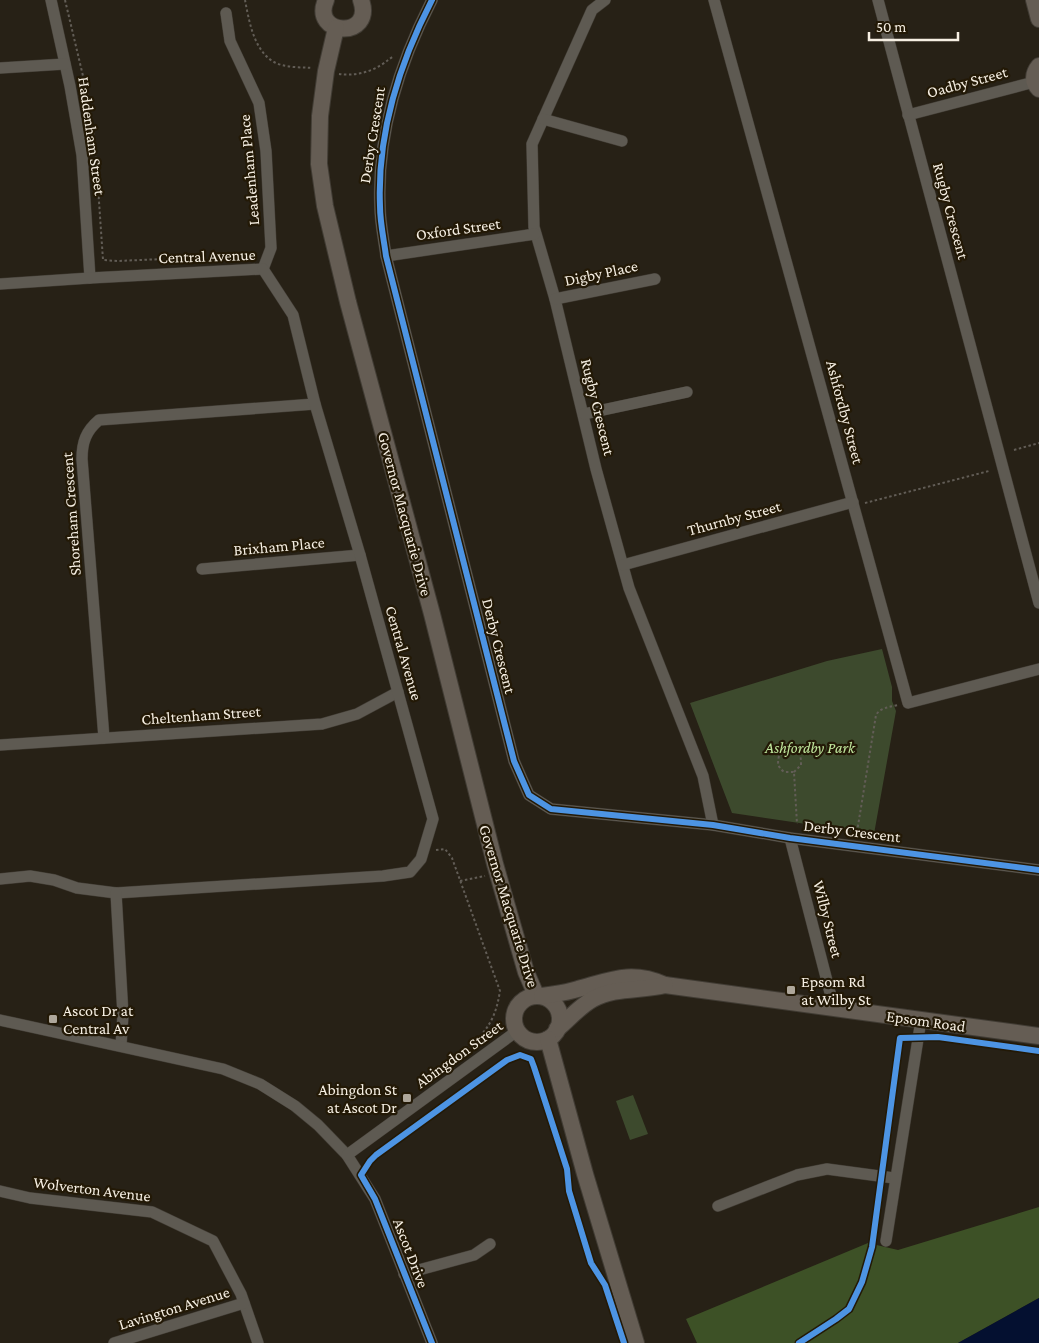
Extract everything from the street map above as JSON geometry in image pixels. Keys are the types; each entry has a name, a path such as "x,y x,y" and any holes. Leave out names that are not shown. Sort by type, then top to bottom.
{"main road":[{"path":"326,0 323,9 327,21 336,28 350,29 361,20 364,7 361,0"},
{"path":"1034,0 1039,19"},
{"name":"Governor Macquarie Drive","path":"336,28 326,71 320,116 319,164 325,206 348,302 432,614 493,855 526,972 539,996"},
{"name":"Epsom Road","path":"539,996 576,990 616,978 649,978 665,985 1039,1036"},
{"name":"Epsom Road","path":"552,1034 584,1005 600,995 619,991 649,989 665,985"},
{"path":"552,1034 534,1042 528,1040 517,1031 514,1025 515,1011 523,1000 539,996 554,1003 560,1015 552,1034 585,1174 636,1343"}],"street":[{"name":"Haddenham Street","path":"51,0 74,107 82,155 90,278"},
{"name":"Derby Crescent","path":"432,0 404,60 395,86 388,120 380,182 380,208 386,256 514,761 529,795 551,808 713,825 790,838 1039,870"},
{"name":"Rugby Crescent","path":"605,0 592,10 532,144 535,234 555,299 596,469 629,588 703,776 713,825"},
{"name":"Ashfordby Street","path":"714,0 908,703"},
{"name":"Rugby Crescent","path":"878,0 1039,603"},
{"name":"Leadenham Place","path":"226,13 230,41 259,103 266,151 271,248 263,269"},
{"path":"0,68 65,64"},
{"name":"Oadby Street","path":"908,115 1037,79"},
{"path":"543,119 622,141"},
{"name":"Oxford Street","path":"386,256 535,234"},
{"name":"Central Avenue","path":"0,284 263,269 293,315 316,404 433,819 421,859 410,872 116,893 77,888 54,880 30,876 0,879"},
{"name":"Digby Place","path":"555,299 655,278"},
{"path":"584,414 687,392"},
{"name":"Shoreham Crescent","path":"104,738 82,459 82,444 93,426 99,420 316,404"},
{"name":"Thurnby Street","path":"623,565 853,502"},
{"name":"Brixham Place","path":"202,569 360,555"},
{"path":"908,703 1039,669"},
{"name":"Cheltenham Street","path":"0,745 322,724 357,714 398,692"},
{"name":"Wilby Street","path":"790,838 834,1008"},
{"path":"116,893 123,1015 121,1045"},
{"name":"Ascot Drive","path":"0,1020 121,1045 223,1069 260,1084 306,1116 347,1155 375,1199 432,1343"},
{"path":"886,1241 894,1178 921,1020"},
{"name":"Abingdon Street","path":"347,1155 517,1031"},
{"path":"718,1206 796,1175 827,1169 894,1178"},
{"name":"Wolverton Avenue","path":"0,1191 30,1198 152,1212 213,1241 241,1294 258,1343"},
{"path":"404,1274 474,1255 490,1244"},
{"name":"Lavington Avenue","path":"114,1343 244,1303"}],"path":[{"path":"65,0 88,97 95,143 103,260 117,262 164,259"},
{"path":"246,0 251,25 264,54 275,62 292,67 315,68"},
{"path":"336,74 361,73 395,56"},
{"path":"1014,450 1039,443"},
{"path":"853,502 864,503 989,471"},
{"path":"857,832 876,716 878,711 908,703"},
{"path":"794,772 788,774 781,770 777,762 778,756 791,750 799,753 801,758 801,765 794,772 797,824"},
{"path":"431,850 445,849 452,858 500,992 491,1023 482,1034"},
{"path":"460,881 486,876"}],"green space":[{"name":"Ashfordby Park","path":"882,649 892,687 892,701 896,711 874,834 732,813 690,703 827,661"},
{"path":"633,1095 648,1134 630,1140 616,1101"},
{"path":"1039,1207 1039,1298 958,1343 697,1343 686,1319 868,1243 898,1250"}],"water":[{"path":"1039,1298 1039,1343 958,1343"}],"cycle path":[{"path":"432,0 400,74 386,126 380,179 381,225 386,256 514,761 529,795 551,809 713,825 790,838 1039,870"},
{"path":"799,1343 849,1309 862,1282 872,1247 900,1038 938,1037 1039,1051"},
{"path":"432,1343 375,1199 361,1175 376,1155 507,1060 520,1055 531,1059 534,1067 567,1169 569,1191 591,1263 605,1285 624,1343"}],"place":[{"name":"Epsom Rd at Wilby St","path":"791,990"},
{"name":"Ascot Dr at Central Av","path":"53,1019"},
{"name":"Abingdon St at Ascot Dr","path":"407,1098"}]}
